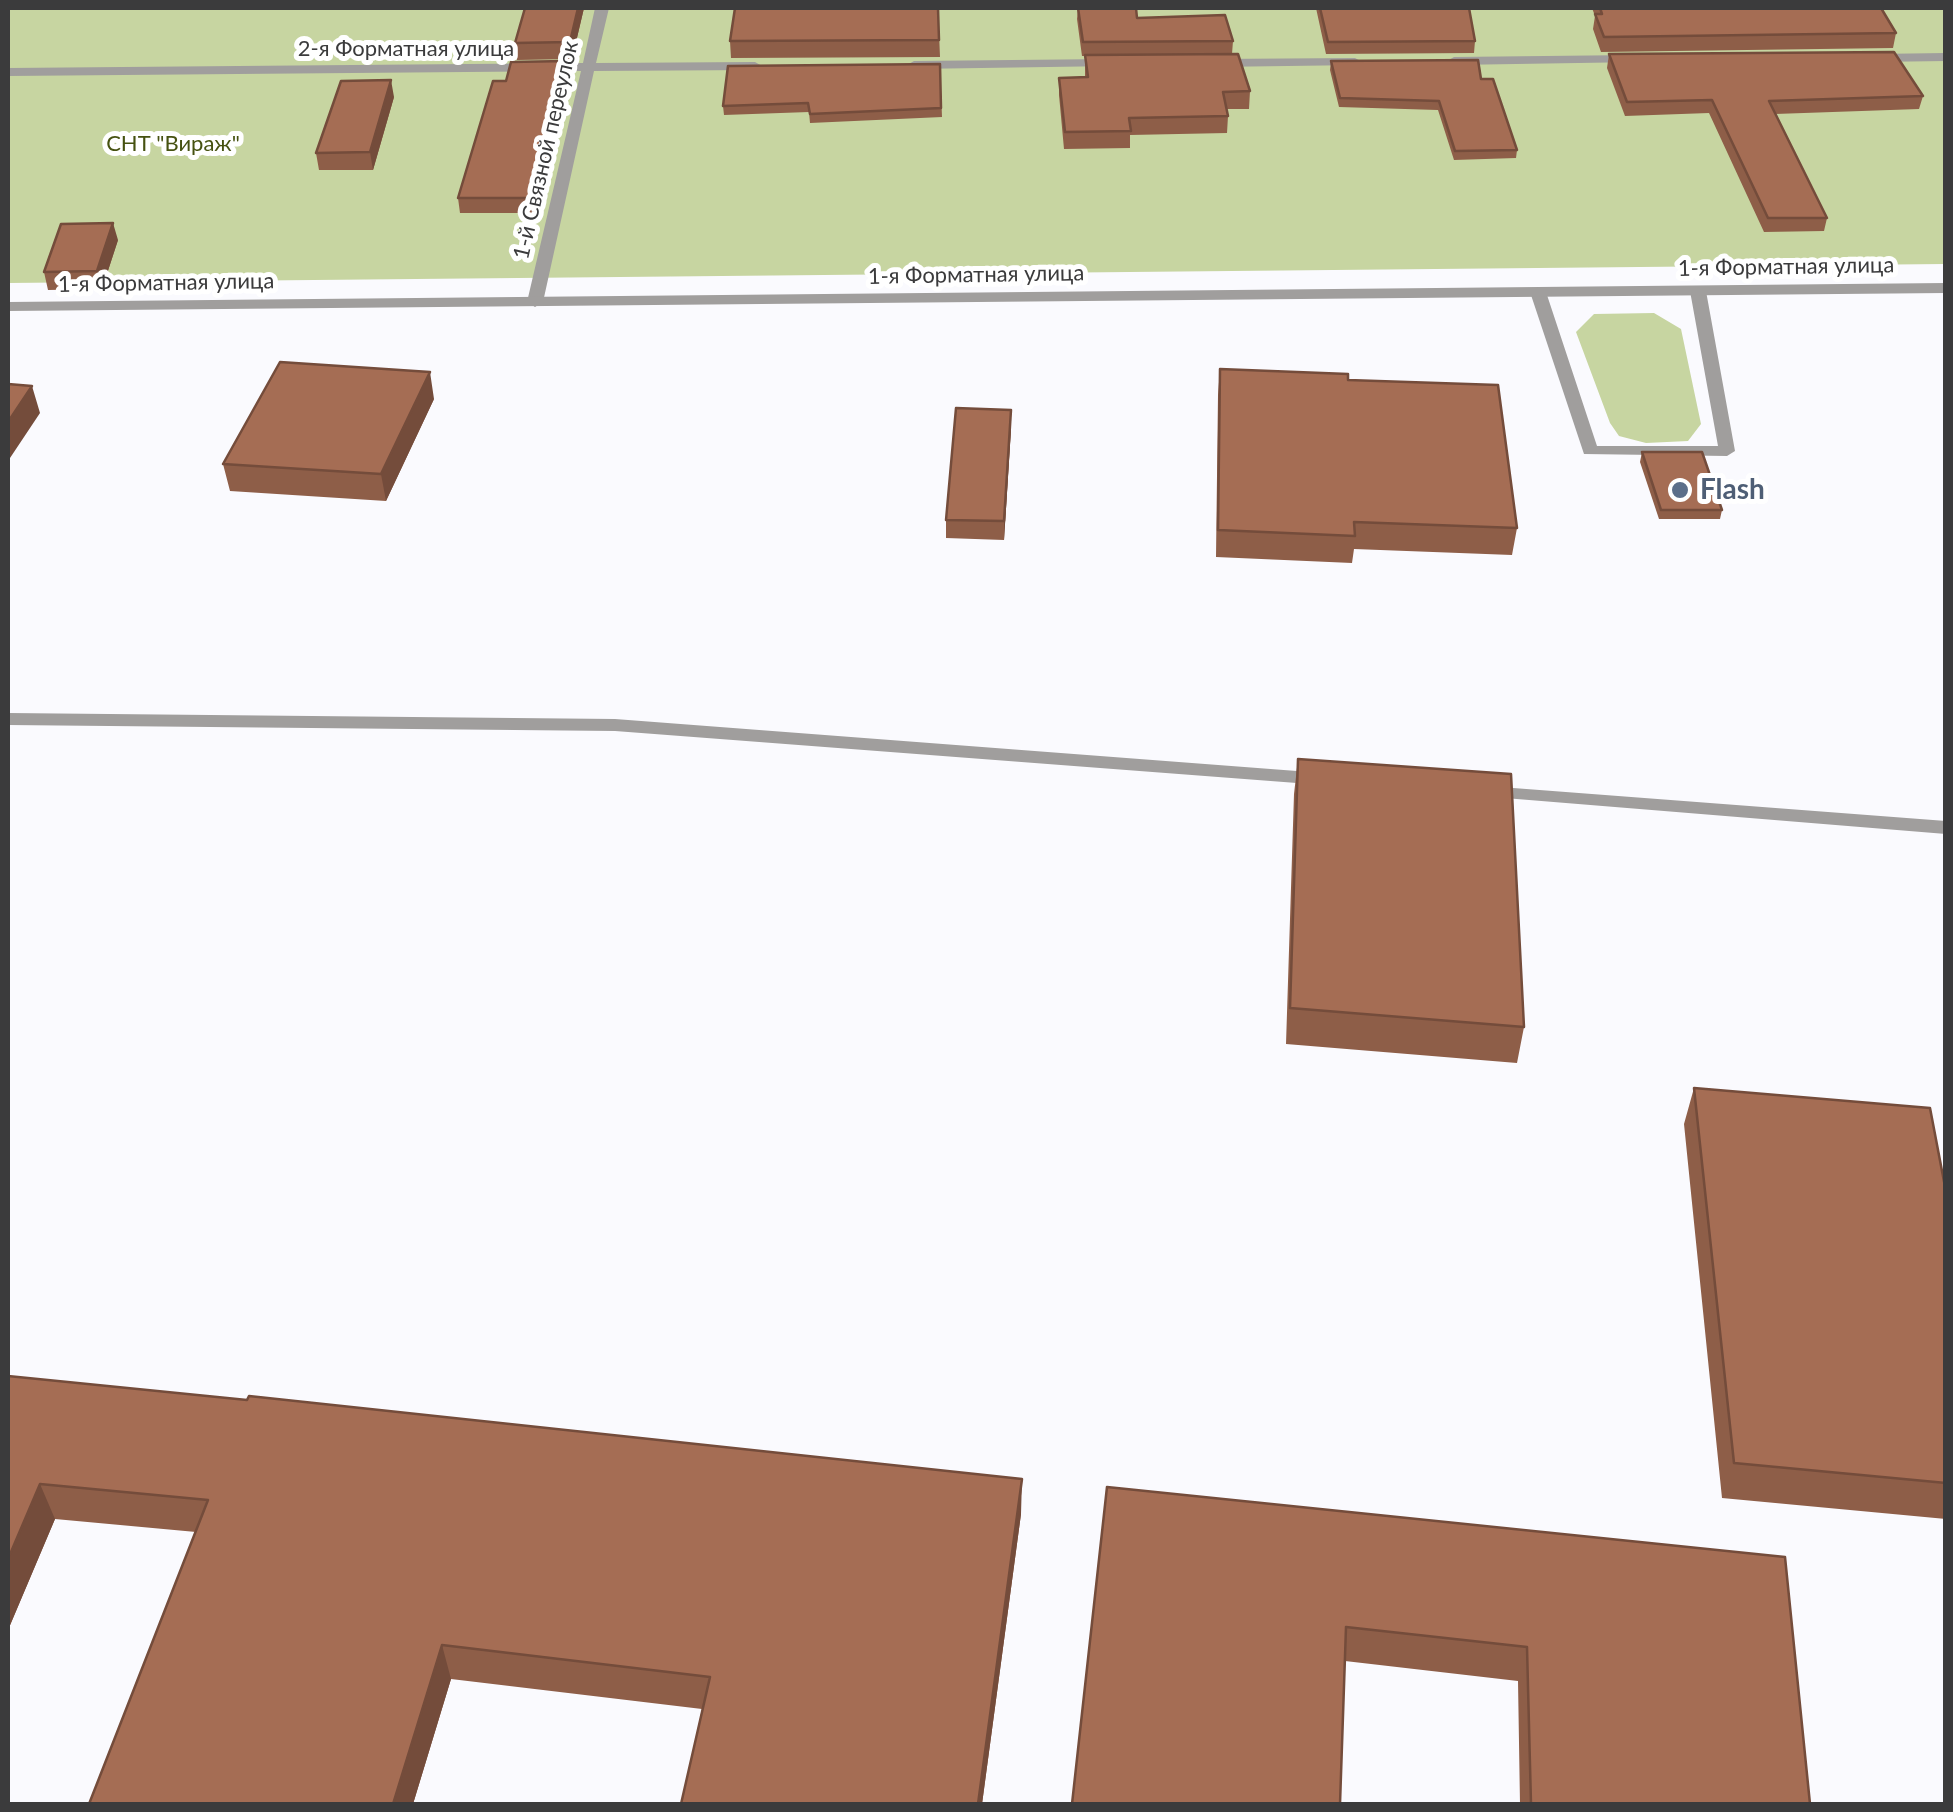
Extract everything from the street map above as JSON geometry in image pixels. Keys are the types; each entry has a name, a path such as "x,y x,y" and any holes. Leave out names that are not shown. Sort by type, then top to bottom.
{"street":[{"name":"1-й Связной переулок","path":"535,302 602,8"},
{"path":"1866,58 1946,57"},
{"path":"1446,61 1646,60"},
{"path":"1206,62 1366,62"},
{"path":"906,65 1126,63"},
{"name":"2-я Форматная улица","path":"8,72 766,66"},
{"name":"1-я Форматная улица","path":"8,307 1946,288"},
{"path":"1538,292 1590,452 1726,450 1698,290"},
{"path":"8,719 615,725 1335,780"},
{"path":"1473,791 1946,828"}],"green space":[{"name":"СНТ \"Вираж\"","path":"8,8 1945,8 1945,264 8,283"},
{"path":"1654,313 1681,329 1701,424 1688,441 1646,443 1619,436 1610,423 1576,332 1594,314"}],"building":[{"path":"525,8 578,8 570,42 515,43"},
{"path":"735,8 938,8 939,40 730,41"},
{"path":"1078,8 1136,8 1137,18 1225,15 1233,41 1083,42"},
{"path":"1320,8 1469,8 1475,41 1328,42"},
{"path":"1600,8 1881,8 1896,33 1604,37 1595,14 1602,14"},
{"path":"1894,52 1923,96 1769,101 1827,218 1768,218 1712,100 1627,102 1609,54"},
{"path":"1238,54 1250,91 1223,92 1228,116 1129,118 1131,131 1065,132 1059,78 1088,77 1085,55"},
{"path":"1478,60 1481,79 1493,79 1517,150 1455,151 1439,101 1340,98 1331,61"},
{"path":"566,61 533,198 458,198 493,81 506,81 511,62"},
{"path":"940,64 941,108 810,114 808,103 723,106 728,66"},
{"path":"391,80 370,152 316,153 341,81"},
{"path":"113,223 97,271 44,272 61,224"},
{"path":"280,362 430,372 381,474 223,464"},
{"path":"1220,369 1348,374 1348,380 1498,385 1517,528 1354,522 1355,536 1218,530"},
{"path":"8,384 32,386 8,422"},
{"path":"956,408 1011,410 1004,521 946,520"},
{"name":"Flash","path":"1642,452 1702,452 1722,510 1661,510"},
{"path":"1298,759 1511,774 1524,1027 1290,1008"},
{"path":"1694,1088 1930,1108 1946,1192 1946,1483 1734,1463"},
{"path":"8,1376 247,1400 249,1396 1022,1479 978,1804 681,1804 710,1677 442,1645 393,1804 89,1804 208,1500 40,1484 8,1559"},
{"path":"1107,1487 1785,1557 1810,1804 1531,1804 1527,1647 1346,1627 1340,1804 1072,1804"}],"place":[{"name":"Flash","path":"1680,490"}]}
